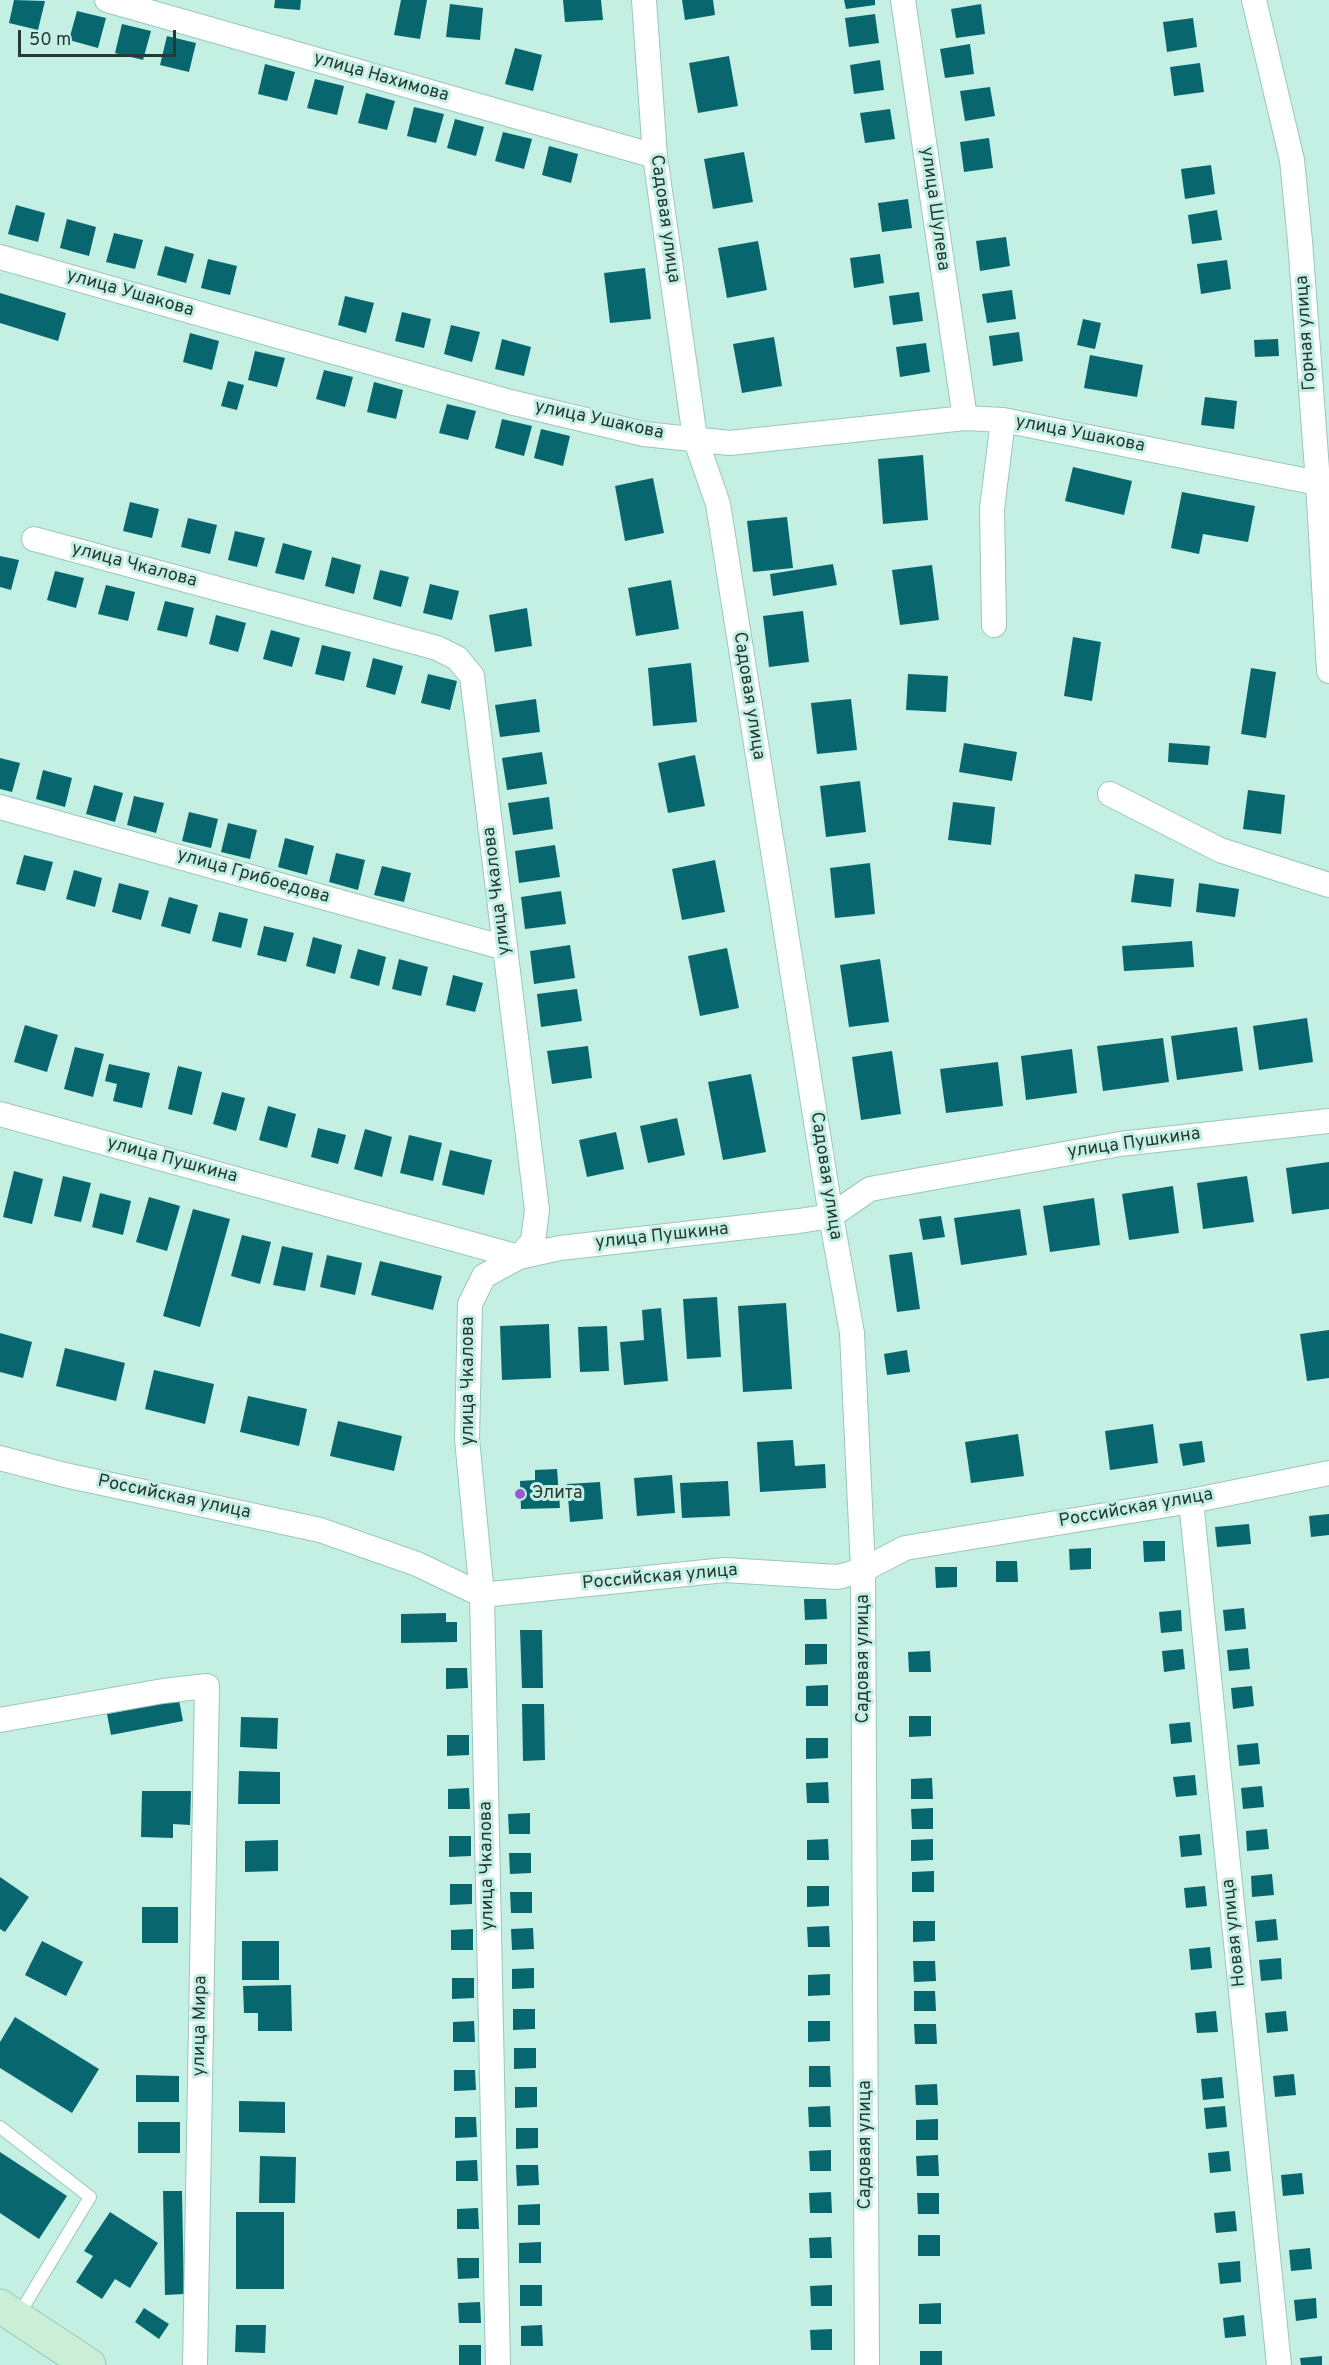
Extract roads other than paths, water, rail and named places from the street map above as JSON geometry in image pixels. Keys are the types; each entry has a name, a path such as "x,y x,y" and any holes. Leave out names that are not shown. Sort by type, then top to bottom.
{"main road":[{"path":"9,2311 89,2365"}],"street":[{"name":"улица Нахимова","path":"106,0 655,156"},
{"name":"Садовая улица","path":"644,0 655,156 695,438 718,504 831,1216 852,1333 863,1570 867,2365"},
{"name":"улица Шулева","path":"903,0 965,418"},
{"name":"Горная улица","path":"1254,0 1292,160 1318,483 1329,671"},
{"name":"улица Ушакова","path":"0,257 510,402 644,434 730,443 965,418 1003,420 1318,483"},
{"path":"994,624 992,509 1003,420"},
{"name":"улица Чкалова","path":"34,539 437,648 457,658 472,676 537,1210 533,1241 519,1257 484,1276 470,1304 468,1439 482,1595 498,2365"},
{"path":"1110,794 1220,850 1329,885"},
{"name":"улица Грибоедова","path":"0,807 505,948"},
{"name":"улица Пушкина","path":"0,1114 519,1257 560,1248 831,1216 870,1189 1120,1144 1329,1121"},
{"name":"Российская улица","path":"0,1458 65,1475 320,1530 417,1564 482,1595 725,1570 838,1576 863,1570 905,1548 1191,1501 1329,1473"},
{"name":"Новая улица","path":"1191,1501 1279,2365"},
{"name":"улица Мира","path":"0,1720 163,1691 207,1686 195,2365"}],"lane":[{"path":"0,2127 90,2197 9,2311"}],"place":[{"name":"Элита","path":"520,1494"}]}
